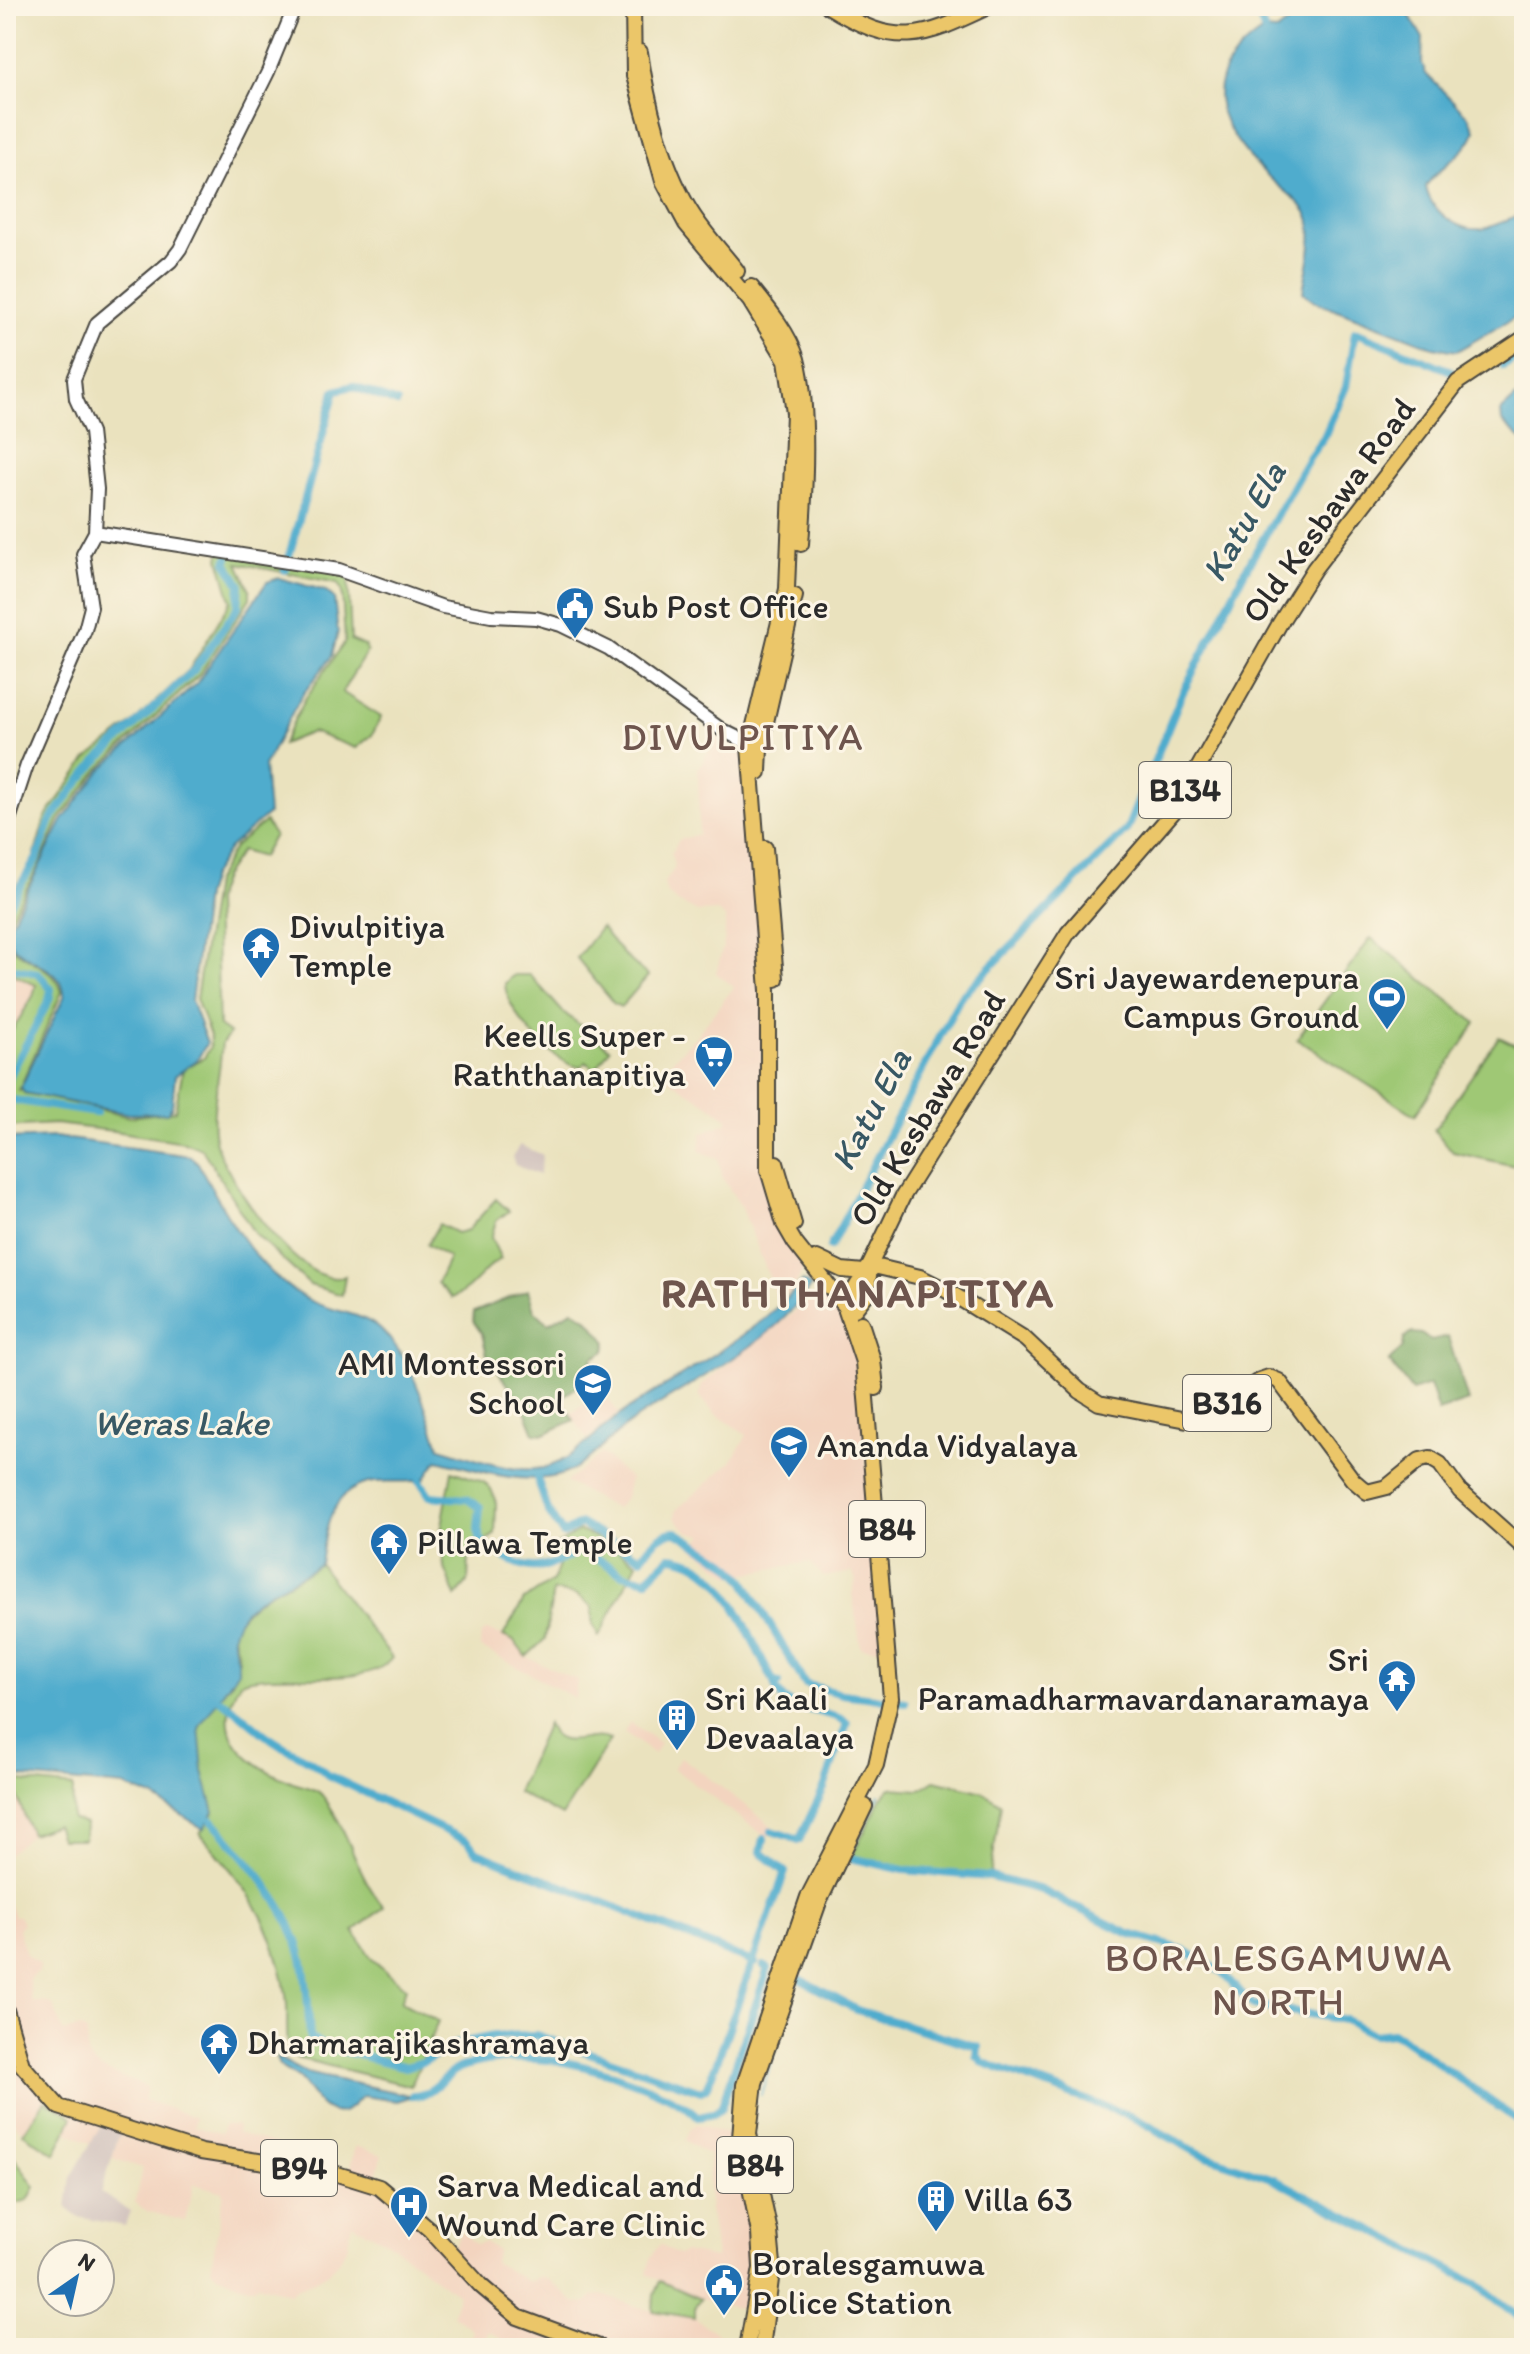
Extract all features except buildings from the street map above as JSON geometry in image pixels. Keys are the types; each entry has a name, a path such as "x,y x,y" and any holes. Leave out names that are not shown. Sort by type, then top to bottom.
{"main road":[{"name":"B84","path":"633,6 634,76 663,181 686,224 750,301 786,360 794,413 796,538"},
{"name":"B84","path":"641,6 639,30 644,76 678,186 701,227 774,318 797,359 804,413 796,538 755,747 768,990 766,1129 770,1185 791,1236 828,1283 852,1324 866,1379 867,1441 880,1510"},
{"path":"828,6 850,19 889,34 917,36 934,33 990,6"},
{"name":"Old Kesbawa Road","path":"852,1304 903,1196 1068,933 1174,811 1314,569 1458,382 1524,338"},
{"name":"B84","path":"755,747 777,990 777,1169 793,1221 852,1304 874,1369 880,1510 895,1699 894,1717 876,1765 808,1897 744,2085 740,2138 760,2244 755,2347"},
{"path":"817,1258 842,1270 867,1268"},
{"name":"Old Kesbawa Road","path":"864,1333 867,1268"},
{"name":"B316","path":"867,1268 920,1277 946,1290 1025,1339 1080,1391 1099,1403 1187,1420 1205,1418 1260,1380 1269,1377 1279,1381 1353,1480 1367,1492 1387,1487 1420,1460 1430,1458 1440,1464 1460,1491 1524,1548"},
{"path":"852,1304 866,1295"},
{"name":"B94","path":"6,2010 22,2065 59,2107 191,2150 334,2173 379,2187 430,2230 481,2286 518,2317 602,2348"}],"street":[{"path":"6,829 27,765 85,630 91,607 83,554 95,532 97,489 91,432 76,399 74,379 97,323 171,261 180,249 268,72 295,6"},
{"path":"95,532 327,568 443,607 491,616 536,618 561,625 608,648 722,730 755,747"}],"shaded area":[{"path":"722,730 748,745 763,990 765,1188 772,1210 805,1266 793,1289 779,1302 742,1208 723,1179 718,1158 699,1151 702,1133 726,1123 728,1118 664,1076 669,1064 696,1036 734,987 716,973 725,939 725,917 716,911 698,912 676,901 667,893 664,883 675,868 671,854 679,840 699,834 698,769"},
{"path":"6,971 36,985 33,996 6,1041"},
{"path":"520,1145 543,1155 539,1175 515,1165 512,1157"},
{"path":"824,1289 839,1311 852,1343 859,1379 882,1649 861,1648 852,1594 856,1580 852,1572 824,1577 809,1562 731,1576 691,1546 704,1535 689,1532 675,1518 676,1510 731,1462 747,1435 714,1413 699,1395 702,1384"},
{"name":"AMI Montessori School","path":"601,1391 619,1413 587,1439 570,1414"},
{"path":"602,1453 630,1479 626,1496 616,1509 566,1482"},
{"path":"487,1630 510,1638 526,1657 577,1680 575,1698 480,1647 481,1634"},
{"path":"630,1722 660,1743 654,1754 624,1732"},
{"path":"681,1757 777,1831 766,1837 673,1768"},
{"path":"6,1788 14,1788 31,1834 6,1856"},
{"path":"10,1906 14,1916 19,1916 23,1923 18,1929 26,1954 39,1964 39,1971 29,1979 32,2002 50,2003 55,2008 63,2032 79,2028 87,2032 87,2054 93,2062 100,2068 147,2087 144,2100 195,2117 194,2127 221,2133 224,2124 238,2126 237,2133 282,2145 276,2164 348,2176 355,2146 382,2155 373,2184 431,2229 440,2211 450,2217 437,2237 450,2251 462,2232 476,2244 485,2242 498,2251 493,2262 529,2282 538,2277 549,2280 575,2303 586,2304 594,2296 602,2295 667,2316 695,2318 719,2335 744,2341 745,2348 514,2348 489,2331 480,2348 443,2348 469,2347 472,2330 453,2315 457,2294 386,2241 352,2224 347,2248 330,2272 289,2293 258,2284 254,2287 240,2285 217,2275 211,2269 224,2192 194,2184 185,2221 146,2211 135,2202 142,2168 112,2158 118,2138 126,2131 97,2137 93,2144 67,2132 74,2113 47,2097 23,2133 6,2112 6,1908"},
{"path":"102,2123 126,2130 118,2138 101,2193 130,2211 125,2226 78,2217 67,2208 71,2178"},
{"path":"697,2124 740,2138 759,2233 754,2312 700,2299 647,2274 651,2257 660,2244 678,2255 684,2252 716,2258 709,2201 709,2155 685,2141 690,2128"}],"green space":[{"path":"221,550 348,575 351,640 365,646 367,651 342,692 381,717 372,735 356,748 312,732 282,744 305,699 345,642 342,590 337,583 238,563 250,590 250,598 238,617 199,675 99,769 59,820 39,866 6,925 6,902 33,860 45,818 87,759 133,723 189,670 231,601 219,558"},
{"path":"265,822 274,835 262,857 241,851 223,877 215,901 219,1026 230,1034 222,1043 214,1133 216,1144 235,1182 269,1230 309,1268 328,1277 345,1276 342,1295 310,1285 254,1233 202,1149 184,1142 55,1124 6,1127 6,1041 33,996 36,985 6,971 6,940 52,975 62,992 19,1090 130,1117 175,1111 183,1069 204,1058 210,1047 210,1036 196,999 214,883 235,846"},
{"path":"601,927 622,953 648,976 621,1007 614,1004 577,958"},
{"name":"Sri Jayewardenepura Campus Ground","path":"1371,938 1476,1023 1415,1115 1297,1039"},
{"path":"514,975 530,975 562,1011 610,1049 595,1070 586,1062 580,1067 569,1064 532,1034 507,995 505,983"},
{"path":"1499,1037 1524,1049 1524,1168 1453,1152 1434,1130"},
{"path":"496,1199 509,1211 496,1221 491,1238 501,1259 452,1298 437,1283 449,1258 427,1245 439,1224 457,1233 468,1230"},
{"path":"528,1290 534,1310 548,1323 573,1310 588,1319 607,1342 605,1351 592,1359 597,1374 560,1398 574,1420 545,1434 534,1433 524,1408 487,1355 482,1334 473,1321 474,1312"},
{"path":"1412,1333 1422,1334 1431,1341 1448,1337 1468,1401 1438,1411 1429,1385 1412,1391 1389,1361"},
{"path":"452,1471 484,1482 492,1491 496,1503 495,1534 469,1555 468,1582 456,1596 444,1566 440,1536"},
{"path":"579,1531 598,1538 637,1563 599,1636 593,1625 592,1607 577,1595 553,1591 545,1639 526,1657 514,1641 503,1636 524,1600 553,1581 560,1563 550,1549"},
{"path":"320,1564 392,1658 379,1668 362,1674 257,1678 240,1682 231,1701 228,1717 230,1732 237,1745 260,1766 321,1794 339,1822 366,1881 384,1907 354,1931 372,1959 406,1988 401,2002 438,2021 411,2086 297,2058 289,2050 286,1995 266,1925 245,1889 200,1833 214,1812 201,1767 197,1732 204,1714 229,1686 237,1670 233,1633 237,1621 270,1592"},
{"path":"547,1724 559,1739 610,1740 562,1816 517,1792"},
{"path":"6,1776 11,1780 73,1787 72,1819 85,1824 84,1839 61,1839 56,1825 31,1834 14,1788 6,1788"},
{"path":"935,1780 983,1792 1001,1804 990,1877 904,1870 851,1858 882,1797 890,1788 919,1790"},
{"path":"45,2100 73,2117 55,2154 23,2133"},
{"path":"6,2145 35,2187 28,2200 6,2206"},
{"path":"660,2281 700,2299 695,2307 695,2318 653,2311 654,2295"}],"water":[{"path":"1317,6 1404,6 1423,38 1422,63 1426,74 1468,116 1475,130 1467,146 1426,186 1432,203 1454,223 1473,229 1493,226 1524,212 1524,312 1457,351 1433,347 1314,301 1303,292 1311,245 1309,218 1298,202 1252,160 1226,122 1220,104 1220,85 1227,67 1241,48 1264,30 1276,31"},
{"path":"1524,390 1524,442 1502,422 1501,411"},
{"path":"279,578 326,591 334,598 338,632 332,656 300,698 264,766 268,814 230,847 211,877 205,896 191,1001 207,1043 197,1060 175,1076 172,1107 167,1113 129,1114 24,1093 21,1087 64,997 62,985 56,976 17,950 10,942 7,931 62,821 101,770 196,684 267,582"},
{"name":"Weras Lake","path":"55,1137 190,1156 198,1163 243,1239 272,1273 307,1299 371,1323 391,1341 410,1369 440,1448 499,1466 535,1469 560,1462 621,1414 740,1337 803,1281 811,1286 793,1309 749,1347 626,1426 585,1462 567,1473 527,1479 437,1460 424,1479 374,1482 348,1492 339,1501 328,1524 320,1564 269,1592 246,1610 238,1621 233,1639 238,1671 199,1727 203,1771 214,1812 204,1829 153,1797 124,1786 14,1776 6,1769 6,1139"},
{"path":"276,2057 306,2073 413,2096 397,2101 363,2096 346,2111 335,2112 322,2106 298,2078 281,2068"}],"waterway":[{"path":"1255,6 1264,30"},
{"name":"Katu Ela","path":"830,1247 960,998 1127,829 1181,696 1246,569 1324,437 1346,387 1355,332 1451,371"},
{"name":"Katu Ela","path":"1503,366 1524,353"},
{"path":"285,570 335,391 352,386 397,403"},
{"path":"6,909 37,858 51,820 73,790 96,762 194,670 238,607 240,584 226,562 228,558"},
{"path":"6,967 38,973 51,989 49,1000 6,1083"},
{"path":"6,1099 96,1113"},
{"path":"536,1475 548,1511 563,1534 581,1524 641,1558 660,1537 676,1532 726,1562 743,1579 805,1684 842,1694 905,1702"},
{"path":"420,1481 430,1496 467,1499 480,1507 478,1530 482,1543 520,1565 541,1567 553,1564 581,1549 623,1574 646,1580 670,1557 690,1562 707,1572 722,1588 735,1606 774,1682 779,1683"},
{"path":"772,1831 799,1840 824,1788 847,1723 785,1700 774,1682"},
{"path":"220,1700 270,1738 328,1775 467,1841 477,1852 755,1963"},
{"path":"845,1863 879,1795"},
{"path":"212,1820 266,1884 296,1938 307,1987 310,2038 327,2047 406,2067 425,2061 455,2044 494,2036 536,2035 701,2091 706,2088 715,2067 785,1872 761,1852 764,1839"},
{"path":"851,1858 904,1870 990,1877 1041,1890 1127,1933 1184,1950 1220,1971 1253,2005 1345,2020 1374,2035 1392,2033 1401,2037 1524,2125"},
{"path":"413,2096 428,2092 458,2069 475,2063 540,2059 585,2067 628,2080 670,2098 698,2117 713,2114 721,2108 768,1968 764,1966"},
{"path":"798,1978 857,2010 978,2047 977,2056 984,2063 1133,2117 1198,2153 1274,2179 1476,2283 1524,2321"},
{"path":"761,2095 784,2021"}],"place":[{"name":"Sub Post Office","path":"575,640"},
{"name":"Divulpitiya Temple","path":"261,980"},
{"name":"Sri Jayewardenepura Campus Ground","path":"1387,1031"},
{"name":"Keells Super - Raththanapitiya","path":"714,1089"},
{"name":"AMI Montessori School","path":"593,1417"},
{"name":"Ananda Vidyalaya","path":"789,1479"},
{"name":"Pillawa Temple","path":"389,1576"},
{"name":"Sri Paramadharmavardanaramaya","path":"1397,1713"},
{"name":"Sri Kaali Devaalaya","path":"677,1752"},
{"name":"Dharmarajikashramaya","path":"219,2076"},
{"name":"Villa 63","path":"936,2233"},
{"name":"Sarva Medical and Wound Care Clinic","path":"409,2239"},
{"name":"Boralesgamuwa Police Station","path":"724,2317"}],"district":[{"name":"DIVULPITIYA","path":"743,737"},
{"name":"RATHTHANAPITIYA","path":"858,1292"},
{"name":"BORALESGAMUWA NORTH","path":"1279,1980"}]}
